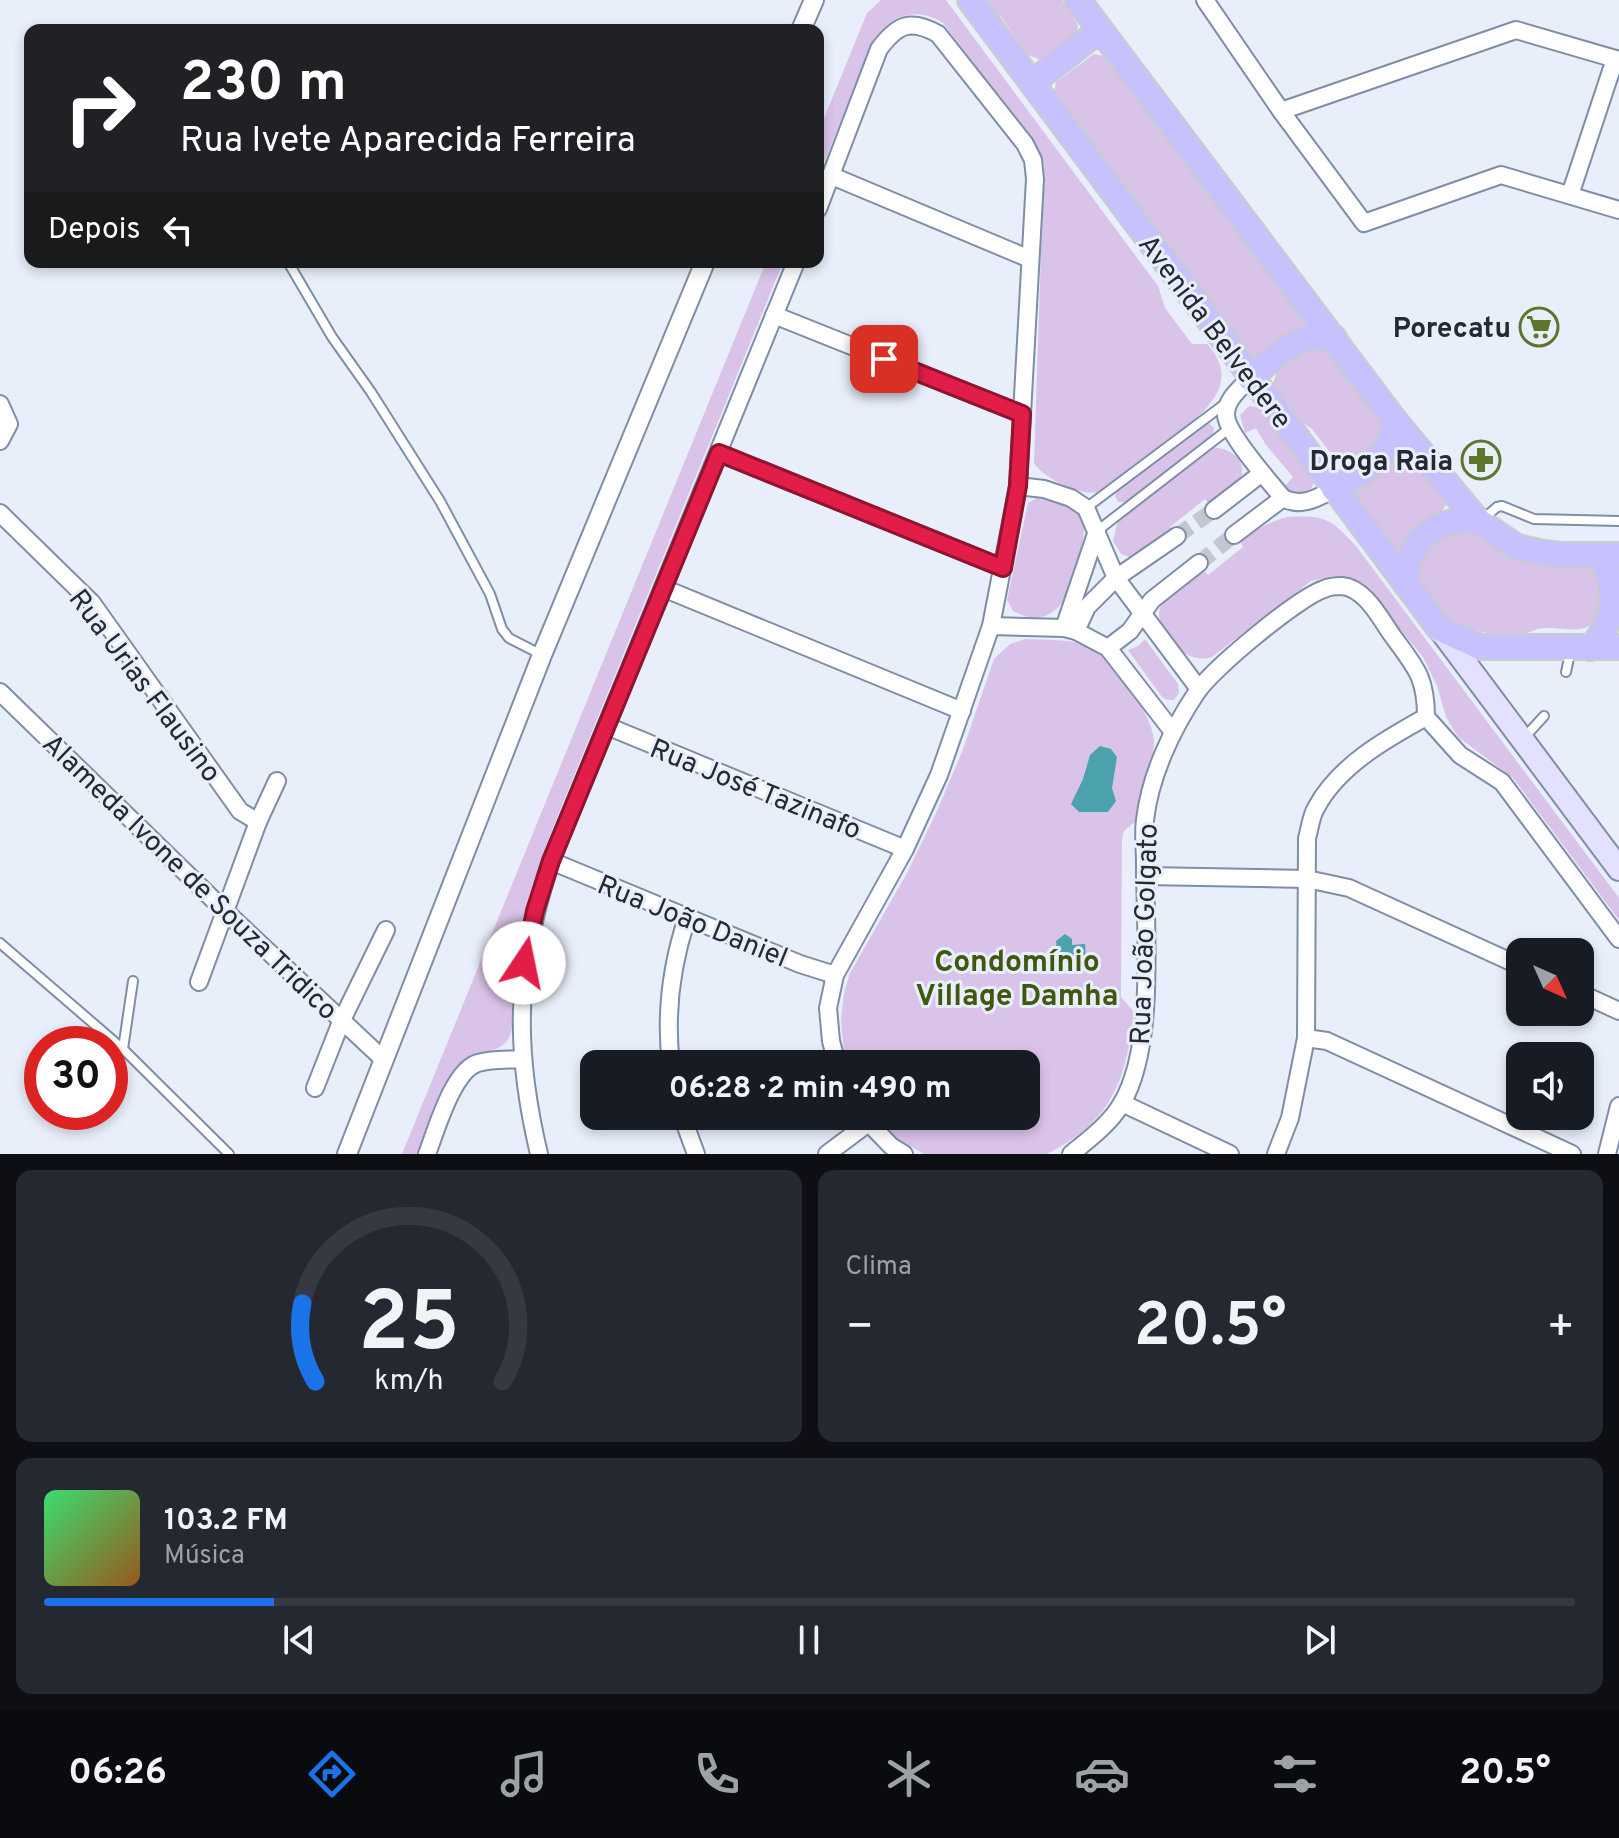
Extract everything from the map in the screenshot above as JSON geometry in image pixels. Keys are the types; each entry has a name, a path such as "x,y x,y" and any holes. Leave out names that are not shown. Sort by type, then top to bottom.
{"main road":[{"name":"Avenida Belvedere","path":"970,0 1439,628 1480,647 1619,647"},
{"path":"1078,0 1395,421 1478,521 1517,547 1561,555 1609,555 1606,568 1614,596 1608,624 1581,648"},
{"path":"1033,82 1100,30"},
{"path":"1250,378 1298,342 1311,337 1334,338"},
{"path":"1334,489 1382,455 1392,440 1395,421"},
{"path":"1405,583 1410,557 1426,534 1450,522 1478,521"},
{"path":"1439,628 1619,869"}],"street":[{"path":"804,24 814,0"},
{"path":"1205,0 1281,111 1364,223 1501,175 1619,210"},
{"path":"1216,0 1225,29"},
{"path":"824,195 879,49 893,31 908,25 924,26 938,34 1025,144 1033,160 1035,179 1018,486 991,626 939,775 905,849 835,975 828,1008 833,1050"},
{"path":"1281,111 1516,30 1617,60 1570,195"},
{"path":"832,176 1030,259"},
{"path":"347,1154 542,655 703,268"},
{"path":"539,1154 528,1109 521,1059 520,1015 524,963 535,911 551,861 794,268"},
{"path":"774,315 1022,414"},
{"path":"1250,378 1230,400 1225,412 1230,428 1262,473 1283,498 1300,504 1334,489"},
{"path":"0,404 9,424 0,441"},
{"path":"719,453 1003,568"},
{"path":"1214,510 1262,473"},
{"path":"1018,486 1044,489 1071,498 1086,508 1116,578 1199,689"},
{"path":"1234,535 1283,498"},
{"name":"Rua Urias Flausino","path":"0,513 92,603 240,811 258,822"},
{"path":"1070,629 1097,531"},
{"path":"1070,629 1116,578 1177,536"},
{"path":"1108,648 1124,637 1152,600 1199,563"},
{"name":"Rua João Golgato","path":"1071,1154 1104,1126 1122,1103 1137,1067 1144,1028 1145,820 1155,778 1173,732 1199,689 1244,646 1308,596 1325,588 1343,586 1356,591 1370,605 1420,673 1426,693 1426,717"},
{"path":"663,588 962,711"},
{"path":"991,626 1070,629 1108,648 1173,732"},
{"name":"Alameda Ivone de Souza Tridico","path":"0,692 225,911 383,1059"},
{"path":"1276,1154 1290,1118 1306,1038 1307,838 1315,809 1338,779 1372,750 1426,717 1460,755 1502,782 1619,939"},
{"name":"Rua José Tazinafo","path":"607,726 905,849"},
{"path":"199,982 258,822 277,781"},
{"name":"Rua João Daniel","path":"551,861 800,964 835,975"},
{"path":"1145,876 1307,879 1349,888 1506,960"},
{"path":"670,1050 670,989 677,949 687,918"},
{"path":"315,1088 341,1022 386,930"},
{"path":"1594,999 1619,1011"},
{"path":"1306,1038 1327,1041 1572,1154"},
{"path":"427,1154 465,1070 477,1063 521,1059"},
{"path":"1122,1103 1230,1154"},
{"path":"1607,1154 1619,1106"},
{"path":"687,1130 696,1154"},
{"path":"827,1154 853,1130"},
{"path":"874,1130 904,1154"}],"lane":[{"path":"292,268 332,337 440,501 490,594 502,629 509,638 542,655"},
{"path":"1086,508 1230,400"},
{"path":"1097,531 1230,428"},
{"path":"1478,521 1502,506 1534,519 1619,521"},
{"path":"1566,672 1581,648"},
{"path":"1522,739 1544,716"},
{"path":"0,943 96,1026"},
{"path":"126,1026 133,981"},
{"path":"128,1054 229,1154"}],"shaded area":[{"path":"881,0 946,0 1158,286 1165,308 1192,344 1207,344 1218,361 1222,376 1218,391 1209,405 1197,418 1099,492 1083,492 1064,485 1046,475 1034,463 1044,164 1037,148 943,23 932,17 910,15 900,17 883,29 870,49 824,162 824,118 867,13"},
{"path":"980,0 1063,0 1078,25 1076,40 1043,61 1028,55 1001,17"},
{"path":"1094,54 1108,57 1308,322 1265,354 1254,359 1245,356 1054,93 1056,82"},
{"path":"764,268 781,268 534,880 516,952 510,1035 501,1046 460,1065 441,1095 419,1154 402,1154"},
{"path":"1321,348 1379,406 1387,439 1353,464 1336,460 1312,429 1294,417 1275,392 1273,384 1277,371 1300,353"},
{"path":"1249,406 1257,407 1264,413 1313,478 1308,492 1294,494 1285,486 1293,477 1256,428 1245,433 1240,415"},
{"path":"1209,423 1214,428 1213,435 1126,502 1118,502 1115,496 1117,491"},
{"path":"1214,448 1221,448 1238,458 1242,470 1237,484 1210,505 1205,499 1170,527 1174,532 1132,558 1121,554 1113,541 1118,520"},
{"path":"1409,455 1447,498 1442,510 1422,524 1403,549 1397,549 1356,501 1356,491 1397,458"},
{"path":"1043,495 1078,511 1084,524 1083,537 1074,579 1062,604 1041,617 1028,617 1013,611 1007,600 1028,503"},
{"path":"1287,517 1320,518 1333,524 1356,546 1619,898 1619,920 1513,778 1458,737 1446,717 1437,686 1423,657 1362,583 1334,576 1311,581 1212,657 1190,656 1171,641 1160,621 1159,610 1163,601 1202,569 1208,575 1243,547 1240,541 1268,524"},
{"path":"1451,531 1474,532 1587,564 1598,572 1601,600 1596,619 1582,629 1542,628 1511,636 1494,635 1454,621 1431,603 1418,580 1422,553 1427,546"},
{"path":"1025,639 1057,640 1087,645 1097,651 1130,688 1153,732 1153,752 1136,821 1124,831 1122,838 1121,997 1134,1012 1131,1037 1120,1079 1101,1113 1087,1128 1047,1154 924,1154 889,1130 1040,1130 1040,1050 844,1050 841,1019 850,973 907,873 936,813 962,752 994,659 1010,644"},
{"path":"1145,639 1178,684 1179,693 1174,700 1162,697 1128,650"}],"water":[{"path":"1100,746 1111,749 1117,757 1112,788 1116,801 1108,812 1079,812 1071,804 1090,755"},
{"path":"1065,934 1072,939 1072,945 1085,944 1086,962 1058,964 1056,941"}],"tunnel":[{"path":"1177,536 1214,510"},
{"path":"1199,563 1234,535"}],"place":[{"name":"Porecatu","path":"1539,327"},
{"name":"Droga Raia","path":"1481,460"}],"district":[{"name":"Condomínio Village Damha","path":"1017,978"}],"route":[{"path":"524,963 535,911 551,861 719,453 1003,568 1018,486 1022,414 884,359"}]}
